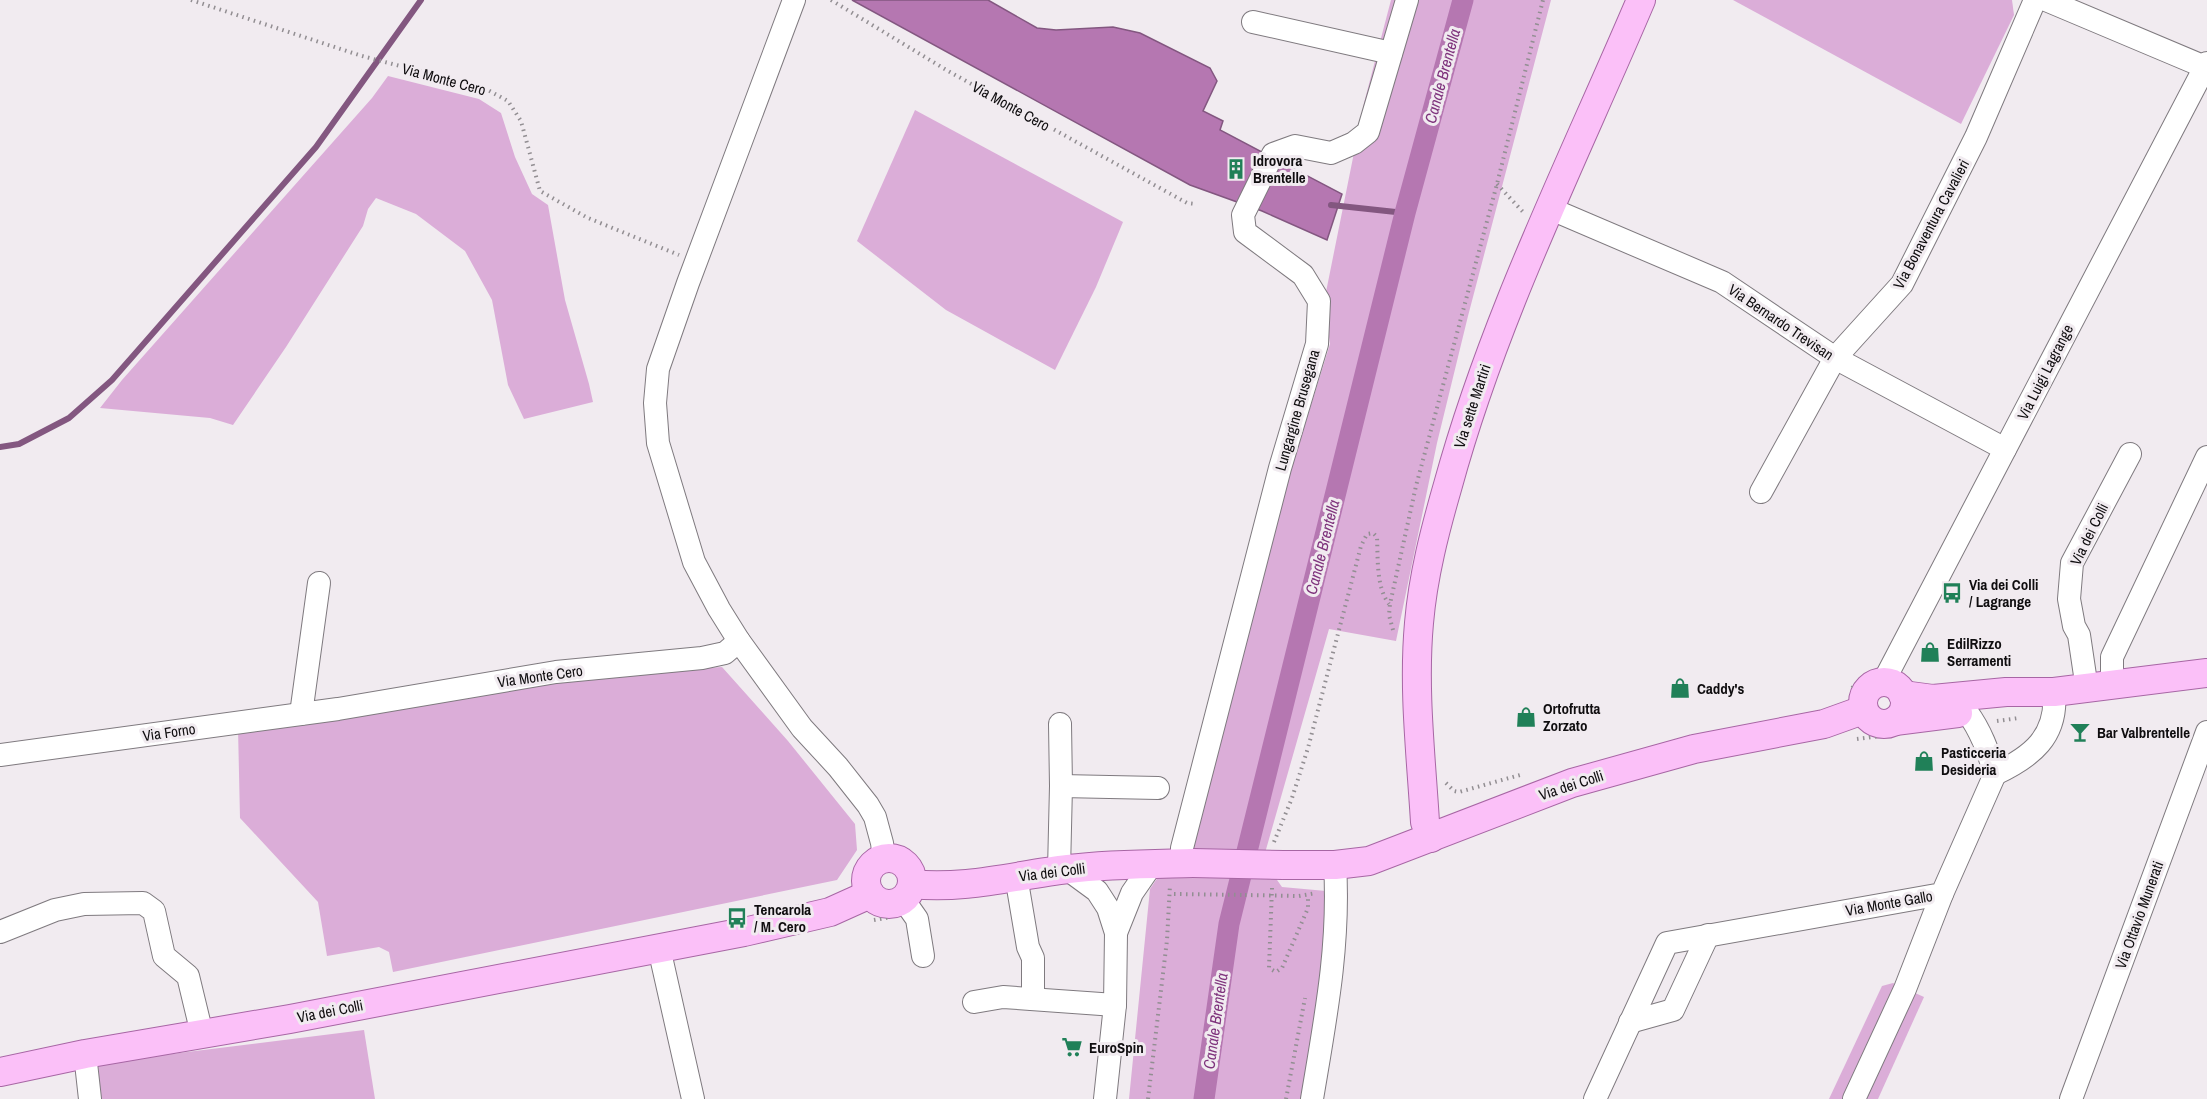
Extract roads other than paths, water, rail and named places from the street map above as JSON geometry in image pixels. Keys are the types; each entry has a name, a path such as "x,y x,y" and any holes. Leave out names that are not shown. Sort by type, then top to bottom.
{"main road":[{"name":"Via sette Martiri","path":"1431,838 1425,822 1417,686 1419,623 1424,581 1438,519 1474,399 1495,340 1641,0"},
{"path":"1888,693 1933,699 2006,692 2051,693 2207,673"},
{"name":"Via dei Colli","path":"0,1072 85,1054 744,932 830,912 870,894 876,901 885,904 895,903 907,892 956,884 1063,870 1152,864 1330,866 1369,861 1572,783 1694,749 1824,724 1864,696 1872,686 1888,693"},
{"path":"1888,693 1977,717 2051,693"},
{"path":"870,894 866,884 867,872 873,863 884,858 898,860 905,864 912,877 907,892"}],"street":[{"path":"794,0 658,369 655,403 658,443 694,562 719,609 739,641 802,728 838,767 868,805 875,817 884,858"},
{"name":"Lungargine Brusegana","path":"1188,863 1182,848 1281,468 1317,344 1319,301 1303,276 1245,232 1244,215 1274,154 1295,146 1330,153 1354,143 1368,132 1407,0"},
{"name":"Via Bonaventura Cavalieri","path":"1761,492 1835,358 1902,284 1976,137 2035,0"},
{"path":"2046,0 2203,76"},
{"path":"1253,22 1390,52"},
{"name":"Via Luigi Lagrange","path":"1888,693 1887,675 2203,76"},
{"name":"Via Bernardo Trevisan","path":"1548,216 1722,282 1835,358 2005,449"},
{"name":"Via dei Colli","path":"2100,687 2074,626 2069,599 2072,563 2130,454"},
{"path":"2100,687 2112,657 2204,471"},
{"path":"301,714 320,583"},
{"name":"Via Monte Cero","path":"338,709 556,672 702,658 725,653 739,641"},
{"path":"1977,717 1976,724 1988,750 1995,774 2031,755 2046,735 2054,713 2051,693"},
{"name":"Via Forno","path":"0,755 338,709"},
{"path":"1060,724 1063,870 1097,891 1108,908 1116,933 1115,1005 1105,1099"},
{"name":"Via Ottavio Munerati","path":"2072,1099 2207,732"},
{"name":"Via Monte Gallo","path":"1595,1099 1668,943 1942,894 1995,774"},
{"path":"1061,786 1158,788"},
{"path":"1116,933 1132,893 1152,864"},
{"path":"1312,1099 1336,937 1330,866"},
{"path":"1016,876 1028,947 1033,958 1033,999"},
{"path":"907,892 917,919 923,956"},
{"path":"1854,1099 1905,989 1942,894"},
{"path":"0,932 55,910 84,904 142,903 154,911 164,956 188,976 202,1034"},
{"path":"1630,1022 1673,1010 1708,935"},
{"path":"659,948 693,1099"},
{"path":"974,1002 1003,997 1115,1005"},
{"path":"85,1054 90,1099"}],"waterway":[{"path":"0,447 19,444 69,418 112,380 316,147 421,0"},
{"name":"Canale Brentella","path":"1204,1099 1229,924 1405,213 1463,0"},
{"path":"1331,205 1405,213"}],"place":[{"name":"Idrovora Brentelle","path":"1236,169"},
{"name":"Via dei Colli / Lagrange","path":"1952,593"},
{"name":"EdilRizzo Serramenti","path":"1930,652"},
{"name":"Caddy's","path":"1680,688"},
{"name":"Ortofrutta Zorzato","path":"1526,717"},
{"name":"Bar Valbrentelle","path":"2080,732"},
{"name":"Pasticceria Desideria","path":"1924,761"},
{"name":"Tencarola / M. Cero","path":"737,918"},
{"name":"EuroSpin","path":"1072,1047"}]}
